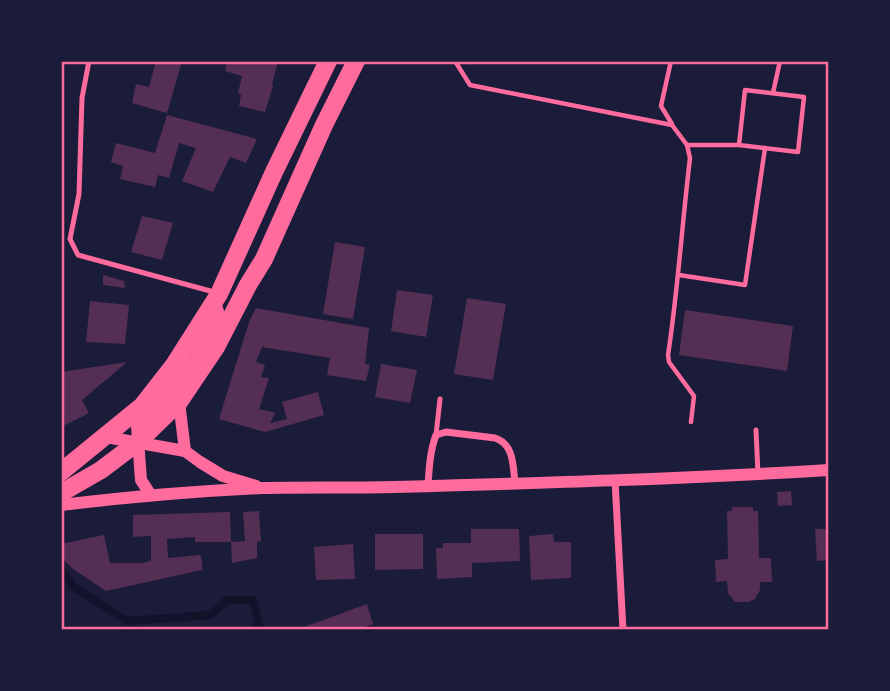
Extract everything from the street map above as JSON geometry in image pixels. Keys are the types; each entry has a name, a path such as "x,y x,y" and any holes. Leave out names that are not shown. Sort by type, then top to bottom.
{"main road":[{"path":"61,472 142,406 174,365 217,298 328,61"},
{"path":"61,494 101,470 138,442 179,402 216,347 264,259 356,61"}],"street":[{"path":"150,494 141,480 137,426 165,399 187,371 220,318 217,298"},
{"path":"179,402 185,451"},
{"path":"428,486 430,454 436,435 446,432 502,440 512,456 515,483"},
{"path":"106,437 185,451 223,476 263,488"},
{"path":"61,505 150,494 263,488 428,486 829,470"},
{"path":"615,480 623,630"}],"lane":[{"path":"89,61 82,98 79,194 71,239 78,255 185,284 239,304"},
{"path":"436,435 440,399"},
{"path":"756,430 758,474"}],"path":[{"path":"456,61 470,85 672,125"},
{"path":"671,61 661,106 687,145 690,158 668,362 694,396 691,422"},
{"path":"773,93 780,61"},
{"path":"687,145 739,145 798,152 804,97 745,90 739,145"},
{"path":"679,275 745,285 765,148"}],"building":[{"path":"156,61 182,61 167,113 132,103 136,84 149,87"},
{"path":"227,61 278,61 265,112 239,106 241,95 238,93 242,76 225,71"},
{"path":"167,115 257,139 246,163 230,157 213,192 182,181 196,148 179,143 169,178 158,175 155,187 120,179 123,166 111,162 116,143 155,153"},
{"path":"142,216 173,223 162,260 131,252"},
{"path":"335,242 365,247 353,319 323,314"},
{"path":"103,275 124,281 125,288 103,285"},
{"path":"397,290 433,295 426,337 391,331"},
{"path":"467,298 506,304 493,380 454,374"},
{"path":"90,301 129,305 125,344 86,342"},
{"path":"256,308 369,328 365,364 370,365 366,381 327,375 330,358 262,347 256,362 265,365 261,377 269,378 259,409 275,413 270,423 287,419 282,402 318,392 324,415 265,432 219,419 249,322"},
{"path":"685,310 793,326 787,371 679,355"},
{"path":"127,362 82,400 89,413 61,427 61,372"},
{"path":"381,364 417,370 410,403 375,397"},
{"path":"791,491 792,505 778,506 777,492"},
{"path":"732,507 753,507 753,511 758,511 759,558 771,558 772,582 760,582 760,590 755,599 748,602 735,602 728,593 727,581 716,582 715,560 728,559 727,511 732,511"},
{"path":"259,511 261,541 257,542 257,558 232,563 231,542 245,541 243,512"},
{"path":"230,512 231,542 195,542 195,537 167,539 168,558 200,555 202,570 106,591 73,569 61,555 61,544 104,535 110,563 151,561 151,536 133,537 133,515"},
{"path":"471,529 519,529 520,561 472,563 472,577 437,579 436,548 443,548 443,543 471,543"},
{"path":"815,529 829,529 829,560 817,561"},
{"path":"375,534 423,534 423,569 375,570"},
{"path":"553,534 554,542 571,542 571,578 531,580 529,536"},
{"path":"353,544 355,579 316,580 314,547"},
{"path":"367,604 373,624 356,630 296,630"}],"waterway":[{"path":"61,570 74,587 127,621 211,615 227,600 253,600 259,624 255,630"}]}
